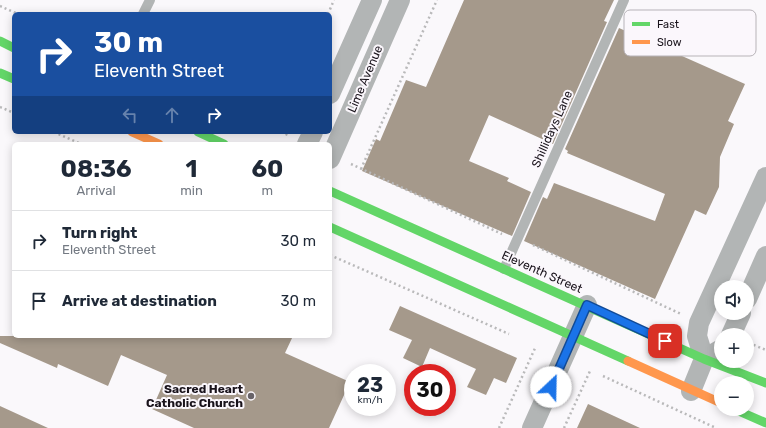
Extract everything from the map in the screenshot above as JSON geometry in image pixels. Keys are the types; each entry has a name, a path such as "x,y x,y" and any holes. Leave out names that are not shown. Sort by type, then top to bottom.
{"main road":[{"path":"0,41 12,47"},
{"path":"0,73 12,78"},
{"path":"136,134 154,142"},
{"path":"202,134 220,142"},
{"name":"Eleventh Street","path":"332,192 587,305 704,359 766,383"},
{"path":"332,228 573,338 714,400"},
{"path":"750,416 766,423"}],"street":[{"path":"332,90 372,0"},
{"name":"Lime Avenue","path":"332,155 400,0"},
{"path":"704,359 697,336 699,323 766,177"},
{"path":"754,283 766,256"},
{"path":"532,428 587,305"},
{"path":"691,390 704,359 714,353"}],"lane":[{"path":"145,12 150,0"},
{"name":"Shillidays Lane","path":"504,269 624,0"}],"path":[{"path":"329,12 334,0"},
{"path":"361,169 437,0"},
{"path":"0,6 14,12"},
{"path":"0,107 12,113"},
{"path":"58,134 76,142"},
{"path":"332,157 361,169 501,233 517,238 699,323"},
{"path":"332,256 514,337"},
{"path":"754,345 766,350"},
{"path":"499,428 536,346 563,360 716,428"},
{"path":"564,428 590,371"}],"building":[{"path":"464,0 614,0 604,21 607,22 553,144 489,115 469,161 509,178 507,181 531,192 512,236 362,171 376,139 380,141 406,80 426,87"},
{"path":"619,28 624,30 624,56 682,56 745,84 728,121 734,124 720,157 719,187 706,215 695,210 655,299 524,241 543,197 547,199 554,183 655,221 665,194 567,153 568,151 565,149"},
{"path":"400,306 517,358 506,383 494,378 486,395 467,387 476,369 430,348 423,364 416,364 403,358 412,340 389,330"},
{"name":"Sacred Heart Catholic Church","path":"0,336 12,336 12,338 292,338 285,353 344,379 344,395 329,428 194,428 152,409 167,375 121,355 108,386 58,364 57,368 0,343"},
{"path":"588,404 640,428 577,428"},
{"path":"0,406 48,428 0,428"}],"traffic: fast":[{"path":"0,41 12,47"},
{"path":"0,73 12,78"},
{"path":"202,134 220,142"},
{"path":"332,192 704,359 766,383"},
{"path":"332,228 628,361"},
{"path":"750,416 766,423"}],"traffic: slow":[{"path":"136,134 154,142"},
{"path":"628,361 714,400"}],"place":[{"name":"Sacred Heart Catholic Church","path":"251,396"}],"route":[{"path":"551,387 587,305 665,341"}]}
